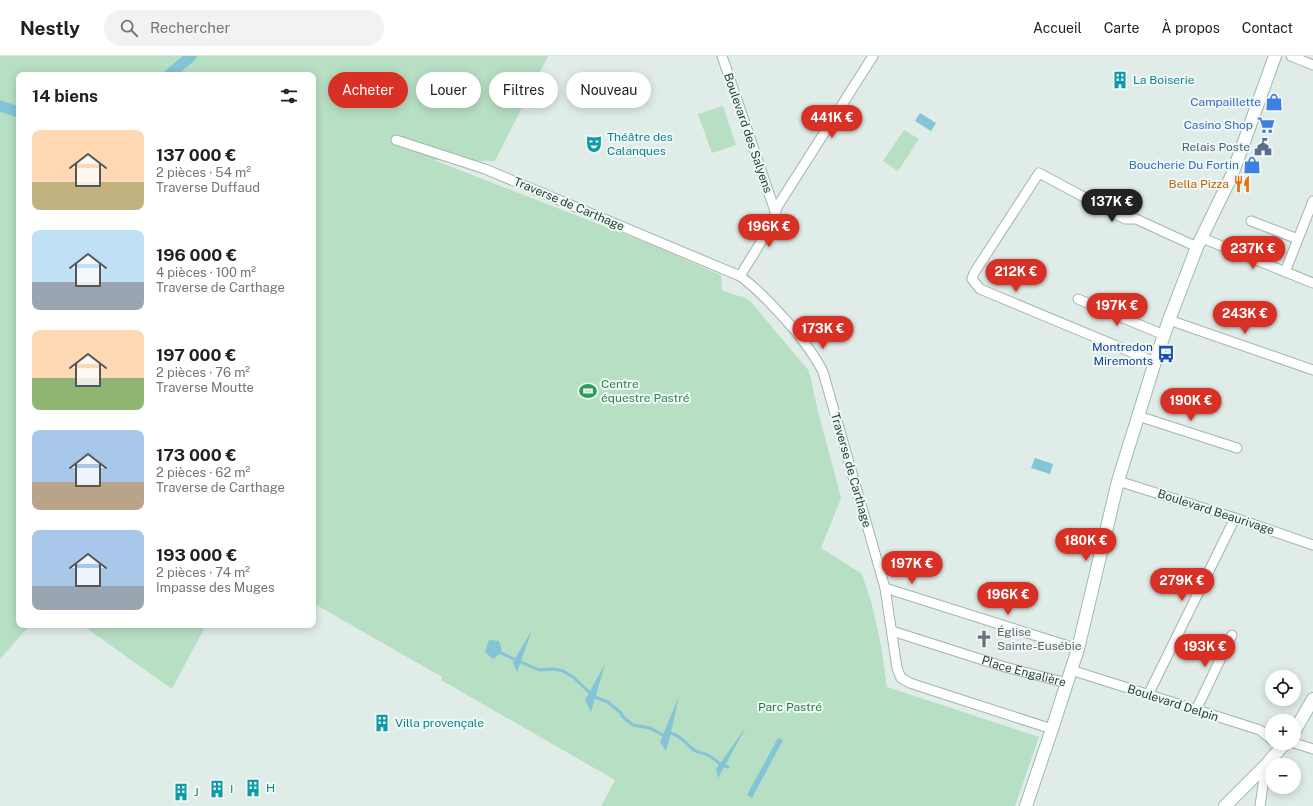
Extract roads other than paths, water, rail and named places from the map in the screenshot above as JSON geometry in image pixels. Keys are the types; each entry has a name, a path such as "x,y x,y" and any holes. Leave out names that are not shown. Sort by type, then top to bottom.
{"street":[{"name":"Boulevard des Salyens","path":"722,56 775,211"},
{"path":"740,276 772,224 775,211 873,56"},
{"name":"Place Engalière","path":"892,631 1005,667 1067,683 1078,649 1118,480 1169,320 1200,242 1232,175 1276,56"},
{"path":"1291,56 1313,65"},
{"name":"Traverse de Carthage","path":"396,140 485,169 740,276 771,303 807,345 823,372 886,588 897,668 901,678 910,683 1052,729"},
{"path":"1155,362 980,289 972,279 974,273 1039,172 1125,219 1136,219 1313,283"},
{"path":"1285,272 1313,201"},
{"path":"1251,221 1298,239"},
{"path":"1078,300 1164,336"},
{"path":"1169,320 1313,370"},
{"path":"1138,416 1236,448"},
{"name":"Boulevard Beaurivage","path":"1118,480 1313,545"},
{"path":"1148,695 1235,518"},
{"path":"886,588 1078,649"},
{"path":"1196,710 1232,635"},
{"name":"Boulevard Delpin","path":"1071,670 1260,730 1265,734"},
{"path":"1026,806 1067,683"},
{"path":"1301,720 1313,699"},
{"path":"1301,745 1313,749"},
{"path":"1273,758 1280,750"},
{"path":"1225,806 1265,767"},
{"path":"1260,806 1265,773"}],"water":[{"path":"920,113 936,123 931,131 915,121"},
{"path":"1035,458 1053,464 1050,474 1031,468"},
{"path":"532,630 517,672 513,662"},
{"path":"489,640 499,641 501,648 501,652 493,659 485,652"},
{"path":"605,664 591,712 585,700"},
{"path":"679,696 671,733 666,751 660,742"},
{"path":"746,727 718,778 716,769"},
{"path":"778,738 783,740 752,798 747,795"}],"waterway":[{"path":"172,72 191,56"},
{"path":"0,106 16,111"},
{"path":"501,653 514,659"},
{"path":"521,662 539,670 554,669 563,671 573,677 589,692"},
{"path":"595,697 608,702 633,725 650,728 663,735"},
{"path":"671,733 682,739 696,751 706,754 720,764"}],"place":[{"name":"La Boiserie","path":"1120,80"},
{"name":"Campaillette","path":"1274,102"},
{"name":"Casino Shop","path":"1266,125"},
{"name":"Théâtre des Calanques","path":"594,144"},
{"name":"Relais Poste","path":"1263,147"},
{"name":"Boucherie Du Fortin","path":"1252,165"},
{"name":"Bella Pizza","path":"1242,184"},
{"name":"Montredon Miremonts","path":"1166,354"},
{"name":"Centre équestre Pastré","path":"588,391"},
{"name":"Église Sainte-Eusébie","path":"984,639"},
{"name":"Villa provençale","path":"382,723"},
{"name":"H","path":"253,788"},
{"name":"I","path":"217,789"},
{"name":"J","path":"181,792"}],"park label":[{"name":"Parc Pastré","path":"790,707"}]}
